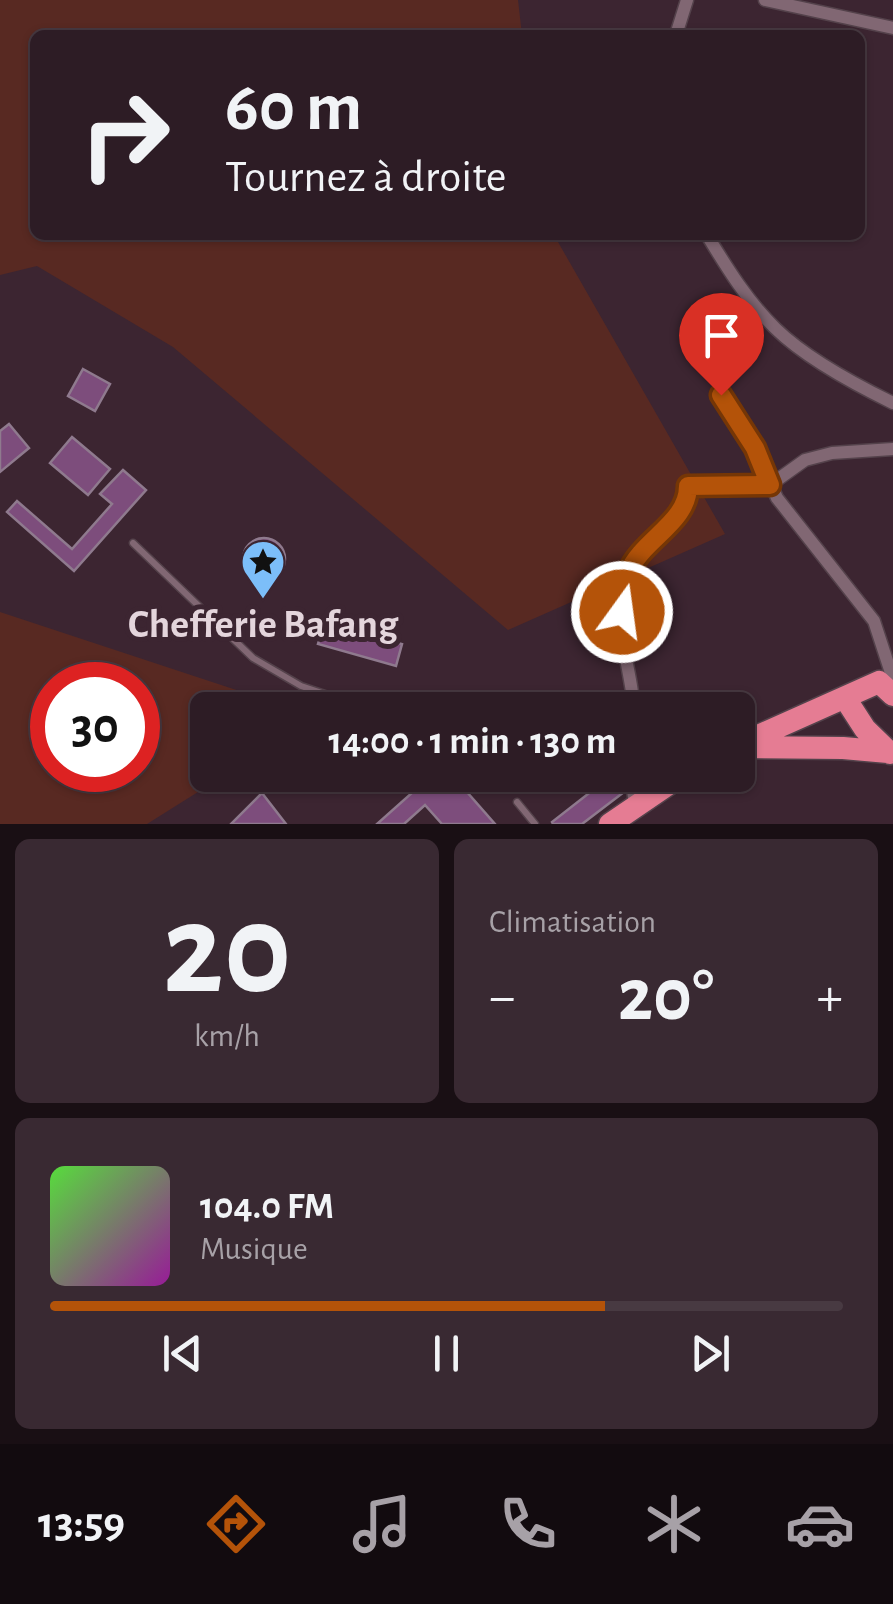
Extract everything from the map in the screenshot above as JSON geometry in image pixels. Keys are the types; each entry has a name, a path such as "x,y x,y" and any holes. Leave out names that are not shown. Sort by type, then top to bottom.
{"highway":[{"path":"755,738 845,698 888,684"},
{"path":"845,698 865,729 891,753"},
{"path":"755,746 891,753"},
{"path":"610,824 655,792"}],"street":[{"path":"678,30 687,0"},
{"path":"765,0 893,28"},
{"path":"711,240 744,292 777,330 821,362 893,403"},
{"path":"721,395 755,448 770,485 874,621 893,634"},
{"path":"632,692 622,612 628,571 656,535 683,510 690,484 770,485 806,460 832,452 893,449"},
{"path":"874,621 888,684"},
{"path":"633,792 635,805"}],"lane":[{"path":"132,543 253,658 319,692"},
{"path":"517,802 536,824"}],"shaded area":[{"path":"0,0 518,0 521,30 30,30 30,240 557,240 725,534 508,630 173,347 37,266 0,275"},
{"path":"0,612 152,662 30,662 30,792 160,792 160,665 242,692 190,692 190,792 198,792 147,824 0,824"}],"building":[{"path":"83,369 110,384 95,411 68,396"},
{"path":"9,424 29,448 0,472 0,431"},
{"path":"72,437 110,469 88,495 50,463"},
{"path":"123,470 146,490 74,571 7,512 17,501 72,549 112,504 100,494"},
{"path":"264,538 279,544 285,559 279,574 264,580 249,574 243,559 249,544"},
{"path":"325,622 402,644 396,666 318,644"},
{"path":"413,792 467,792 495,824 442,824 425,805 404,824 377,824"},
{"path":"590,792 624,792 582,824 552,822"},
{"path":"262,793 286,824 231,824"}],"place":[{"name":"Chefferie Bafang","path":"263,600"}],"route":[{"path":"622,612 628,571 656,535 683,510 689,498 688,486 770,485 755,448 721,395"}]}
